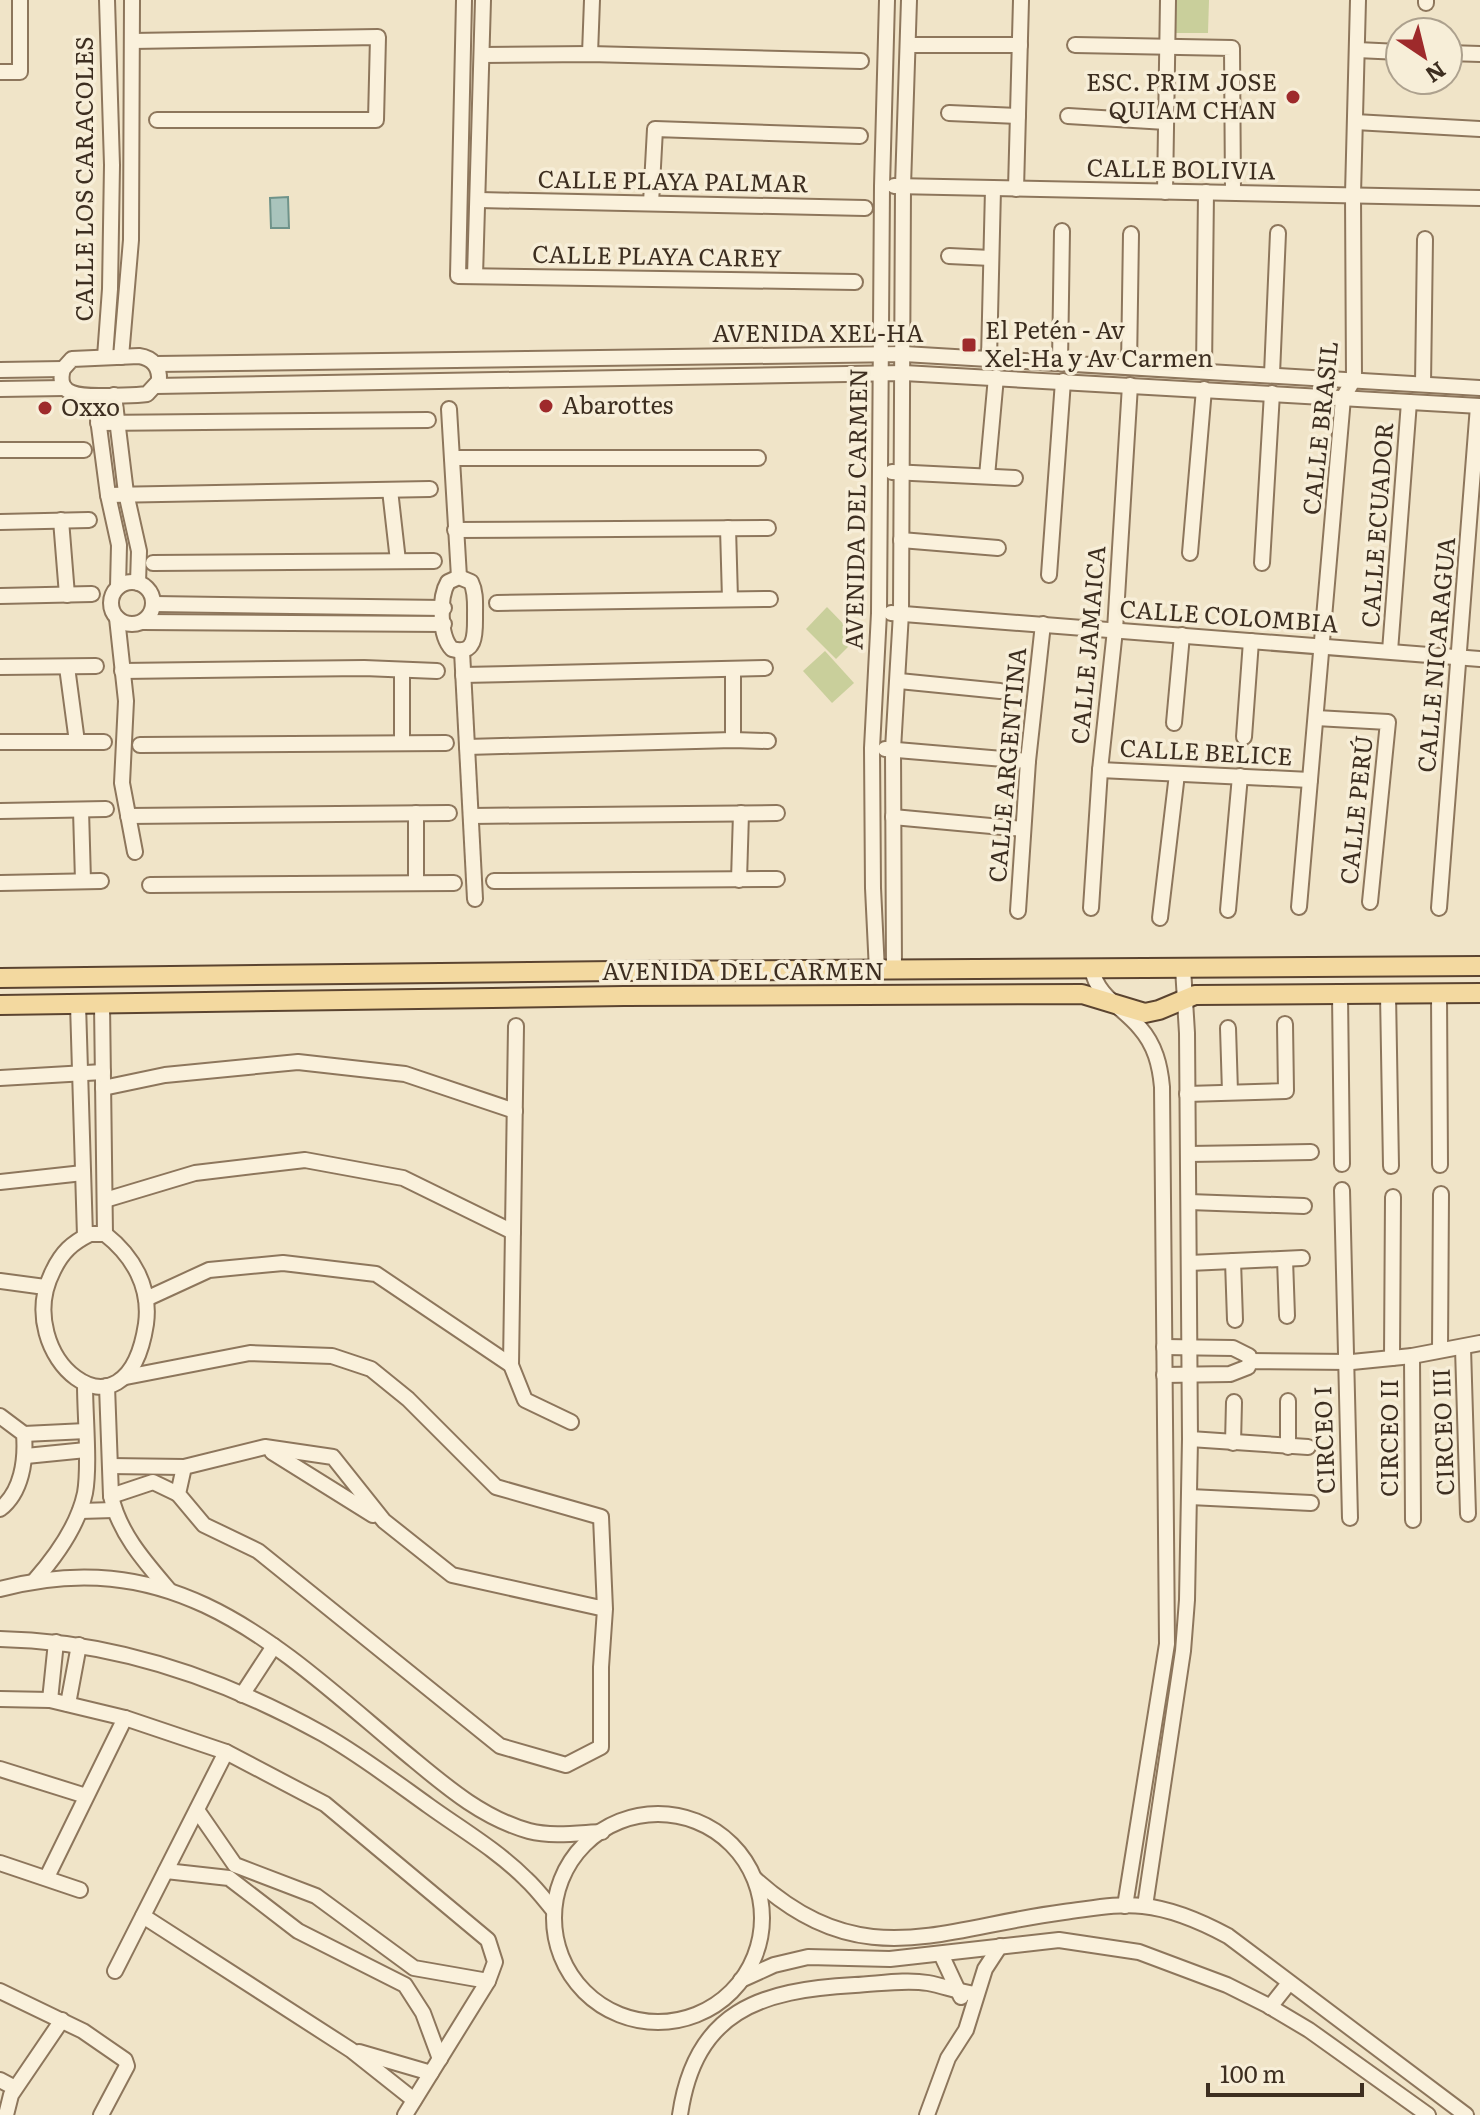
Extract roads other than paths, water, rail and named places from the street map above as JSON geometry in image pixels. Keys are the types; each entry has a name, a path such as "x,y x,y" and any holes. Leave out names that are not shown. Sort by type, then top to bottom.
{"main road":[{"name":"AVENIDA DEL CARMEN","path":"7,978 1480,966"},
{"path":"615,971 615,984 624,996"},
{"path":"388,975 388,1001"},
{"path":"162,977 162,1003"},
{"path":"7,978 8,1005"},
{"name":"AVENIDA DEL CARMEN","path":"8,1005 624,996 1082,994 1145,1013 1195,995 1480,993"}],"street":[{"path":"0,72 20,72 20,0"},
{"name":"CALLE PLAYA CAREY","path":"464,0 458,276 855,282"},
{"path":"475,276 483,0"},
{"path":"590,54 592,0"},
{"name":"AVENIDA DEL CARMEN","path":"886,971 873,888 872,748 879,613 882,186 887,0"},
{"name":"AVENIDA DEL CARMEN","path":"886,971 894,887 893,749 901,613 903,186 909,0"},
{"path":"1016,189 1021,0"},
{"path":"1165,192 1168,0"},
{"name":"CALLE BRASIL","path":"1299,907 1343,398 1354,379 1353,194 1358,0"},
{"path":"107,5 132,5"},
{"name":"CALLE LOS CARACOLES","path":"107,5 113,357"},
{"name":"CALLE LOS CARACOLES","path":"113,357 127,289 131,240 132,5"},
{"path":"132,41 378,37 376,120 157,120"},
{"path":"909,45 1020,45"},
{"path":"1075,45 1232,48 1233,192"},
{"path":"1357,50 1384,51"},
{"path":"482,55 590,54 861,61"},
{"path":"949,113 1018,116"},
{"path":"1068,116 1166,122"},
{"path":"1355,122 1480,129"},
{"path":"651,203 655,129 860,136"},
{"name":"CALLE BOLIVIA","path":"882,186 1480,198"},
{"path":"989,359 993,189"},
{"path":"1204,371 1206,192"},
{"name":"CALLE PLAYA PALMAR","path":"479,200 865,208"},
{"path":"111,208 131,209"},
{"path":"1060,363 1062,231"},
{"path":"1272,374 1278,233"},
{"path":"1129,366 1131,234"},
{"path":"1423,384 1425,239"},
{"path":"949,256 991,258"},
{"path":"110,289 127,289"},
{"name":"AVENIDA XEL-HA","path":"113,357 145,357 156,364 194,364 904,354 1480,388"},
{"path":"0,389 64,388 61,375 72,359 113,357"},
{"path":"156,364 159,375 156,386"},
{"path":"193,386 194,364"},
{"path":"0,370 63,369"},
{"name":"AVENIDA XEL-HA","path":"64,388 75,395 95,396 147,394 156,386 904,373 1479,406"},
{"path":"987,476 996,377"},
{"path":"1049,575 1063,381"},
{"name":"CALLE JAMAICA","path":"1091,908 1100,770 1115,630 1130,385"},
{"path":"1190,553 1204,389"},
{"path":"1262,563 1272,393"},
{"path":"114,395 126,493 139,551 138,583"},
{"path":"95,396 108,495 119,545 118,587"},
{"name":"CALLE ECUADOR","path":"1390,651 1409,402"},
{"name":"CALLE NICARAGUA","path":"1439,908 1479,406"},
{"path":"449,409 459,577"},
{"path":"98,423 428,420"},
{"path":"0,450 84,450"},
{"path":"452,458 758,458"},
{"path":"880,472 1015,478"},
{"path":"108,495 430,489"},
{"path":"390,490 398,561"},
{"path":"61,520 67,595"},
{"path":"0,522 89,520"},
{"path":"728,528 730,599"},
{"path":"455,530 768,528"},
{"path":"901,540 998,548"},
{"path":"153,563 434,561"},
{"path":"459,577 471,582 475,591 475,638 462,651 448,645 444,624 445,586 459,577"},
{"path":"135,852 122,783 126,701 117,618 111,606 118,587 131,582 150,591 154,604 143,622"},
{"path":"0,596 92,594"},
{"path":"497,603 770,599"},
{"path":"154,604 444,608"},
{"name":"CALLE COLOMBIA","path":"879,613 1480,659"},
{"path":"117,618 130,624 444,624"},
{"name":"CALLE ARGENTINA","path":"1018,911 1028,761 1043,624"},
{"path":"1174,723 1182,635"},
{"path":"1244,737 1251,641"},
{"path":"462,651 475,899"},
{"path":"0,667 96,666"},
{"path":"67,667 77,742"},
{"path":"463,675 765,668"},
{"path":"733,669 733,740"},
{"path":"402,670 402,742"},
{"path":"122,671 437,671"},
{"path":"899,681 1000,691"},
{"name":"CALLE PERÚ","path":"1316,718 1388,722 1370,902"},
{"path":"467,747 768,741"},
{"path":"0,742 104,742"},
{"path":"140,745 446,743"},
{"path":"872,748 1028,761"},
{"name":"CALLE BELICE","path":"1100,770 1310,780"},
{"path":"1160,918 1177,774"},
{"path":"1228,910 1240,776"},
{"path":"0,811 106,809"},
{"path":"81,810 83,881"},
{"path":"416,813 416,882"},
{"path":"128,816 449,813"},
{"path":"739,880 741,813"},
{"path":"471,816 777,813"},
{"path":"893,817 1023,829"},
{"path":"494,881 777,879"},
{"path":"0,883 101,881"},
{"path":"150,885 454,883"},
{"path":"873,888 894,887"},
{"path":"1145,1906 1183,1651 1190,1504 1189,1202 1183,968"},
{"path":"1092,969 1099,991 1139,1027 1150,1042 1158,1057 1161,1075 1167,1644 1125,1906"},
{"path":"1439,993 1440,1165"},
{"path":"1340,994 1342,1164"},
{"path":"1388,994 1391,1166"},
{"path":"78,1004 85,1236"},
{"path":"102,1004 105,1234 131,1259 146,1299 143,1340 137,1360 126,1377"},
{"path":"1187,1094 1286,1091 1285,1024"},
{"path":"516,1026 511,1365 525,1400 571,1422"},
{"path":"1228,1028 1230,1092"},
{"path":"0,1078 80,1073 103,1080 298,1062 405,1074 515,1111"},
{"path":"1161,1075 1187,1073"},
{"path":"82,1143 104,1142"},
{"path":"1188,1154 1311,1152"},
{"path":"105,1200 195,1173 305,1160 403,1178 513,1232"},
{"path":"0,1182 83,1173"},
{"name":"CIRCEO I","path":"1342,1190 1350,1518"},
{"path":"1440,1350 1441,1194"},
{"path":"1392,1358 1393,1197"},
{"path":"1189,1202 1304,1206"},
{"path":"105,1234 85,1236 71,1243 45,1287 42,1312 46,1336 57,1357 85,1385 98,1389 126,1377 250,1353 332,1356 371,1369 408,1399 496,1487 601,1517 605,1609 601,1747 566,1765 500,1746 258,1551 204,1525 178,1494 153,1474 110,1466"},
{"path":"1189,1263 1302,1258"},
{"path":"1285,1259 1287,1316"},
{"path":"1233,1261 1235,1320"},
{"path":"146,1299 209,1270 283,1263 376,1274 511,1365"},
{"path":"0,1281 45,1287"},
{"path":"1164,1286 1189,1288"},
{"path":"1250,1361 1345,1362 1412,1356 1480,1343"},
{"path":"1164,1347 1233,1348 1249,1356 1250,1361 1248,1367 1230,1374 1164,1375"},
{"name":"CIRCEO III","path":"1463,1348 1468,1514"},
{"name":"CIRCEO II","path":"1412,1356 1413,1520"},
{"path":"35,1580 64,1543 80,1511 86,1490 85,1385"},
{"path":"107,1386 112,1503 130,1541 169,1590"},
{"path":"1288,1401 1288,1447"},
{"path":"1233,1443 1234,1402"},
{"path":"85,1409 94,1405 108,1407"},
{"path":"0,1416 24,1434 86,1431"},
{"path":"0,1509 12,1499 26,1456 24,1434"},
{"path":"1190,1439 1308,1447"},
{"path":"265,1447 384,1521 452,1575 605,1609"},
{"path":"80,1511 112,1503 153,1474 265,1447 333,1457 384,1521"},
{"path":"26,1456 86,1450"},
{"path":"178,1494 184,1467"},
{"path":"1165,1512 1190,1504 1311,1503"},
{"path":"0,1589 35,1580 69,1577 111,1579 169,1590 210,1605 251,1628 443,1784 489,1816 532,1832 602,1832"},
{"path":"0,1639 56,1642 134,1656 242,1695 324,1734 490,1848 526,1879 554,1911"},
{"path":"50,1700 56,1642"},
{"path":"68,1704 79,1645"},
{"path":"242,1695 274,1646"},
{"path":"0,1699 50,1700 68,1704 125,1718 226,1752 325,1804 488,1940 495,1962 488,1981 405,2115"},
{"path":"47,1877 125,1718"},
{"path":"115,1971 226,1752"},
{"path":"0,1769 86,1796"},
{"path":"197,1810 235,1865 316,1896 414,1968 488,1981"},
{"path":"643,1814 676,1815 708,1825 735,1845 755,1879 763,1905 761,1938 750,1969 729,1995 701,2014 666,2022 630,2019 598,2004 573,1979 557,1946 554,1911 562,1876 582,1846 611,1825 643,1814"},
{"path":"0,1863 80,1890"},
{"path":"166,1871 229,1878 298,1931 405,1985 423,2013 440,2059"},
{"path":"755,1879 802,1915 834,1929 866,1937 901,1939 939,1935 1054,1913 1125,1906 1145,1906 1190,1919 1228,1936 1466,2115"},
{"path":"1054,1913 1059,1940"},
{"path":"143,1916 351,2050 414,2100"},
{"path":"741,1980 774,1965 808,1957 867,1960 1059,1940 1139,1952 1227,1985 1270,2007 1309,2030 1428,2115"},
{"path":"927,2115 948,2058 961,2039 985,1969 1000,1946"},
{"path":"941,1954 969,2018"},
{"path":"405,1985 414,1968"},
{"path":"680,2115 689,2072 698,2053 710,2035 738,2012 793,1991 825,1987 926,1982 975,1994"},
{"path":"1270,2007 1289,1983"},
{"path":"0,1991 83,2031 125,2060 127,2066 101,2115"},
{"path":"6,2115 9,2093 62,2020"},
{"path":"351,2050 431,2073"},
{"path":"0,2080 9,2093"}],"water":[{"path":"288,197 289,228 271,228 270,198"}],"place":[{"name":"ESC. PRIM JOSE QUIAM CHAN","path":"1293,97"},
{"name":"El Petén - Av Xel-Ha y Av Carmen","path":"969,345"},
{"name":"Abarottes","path":"546,406"},
{"name":"Oxxo","path":"45,408"}]}
